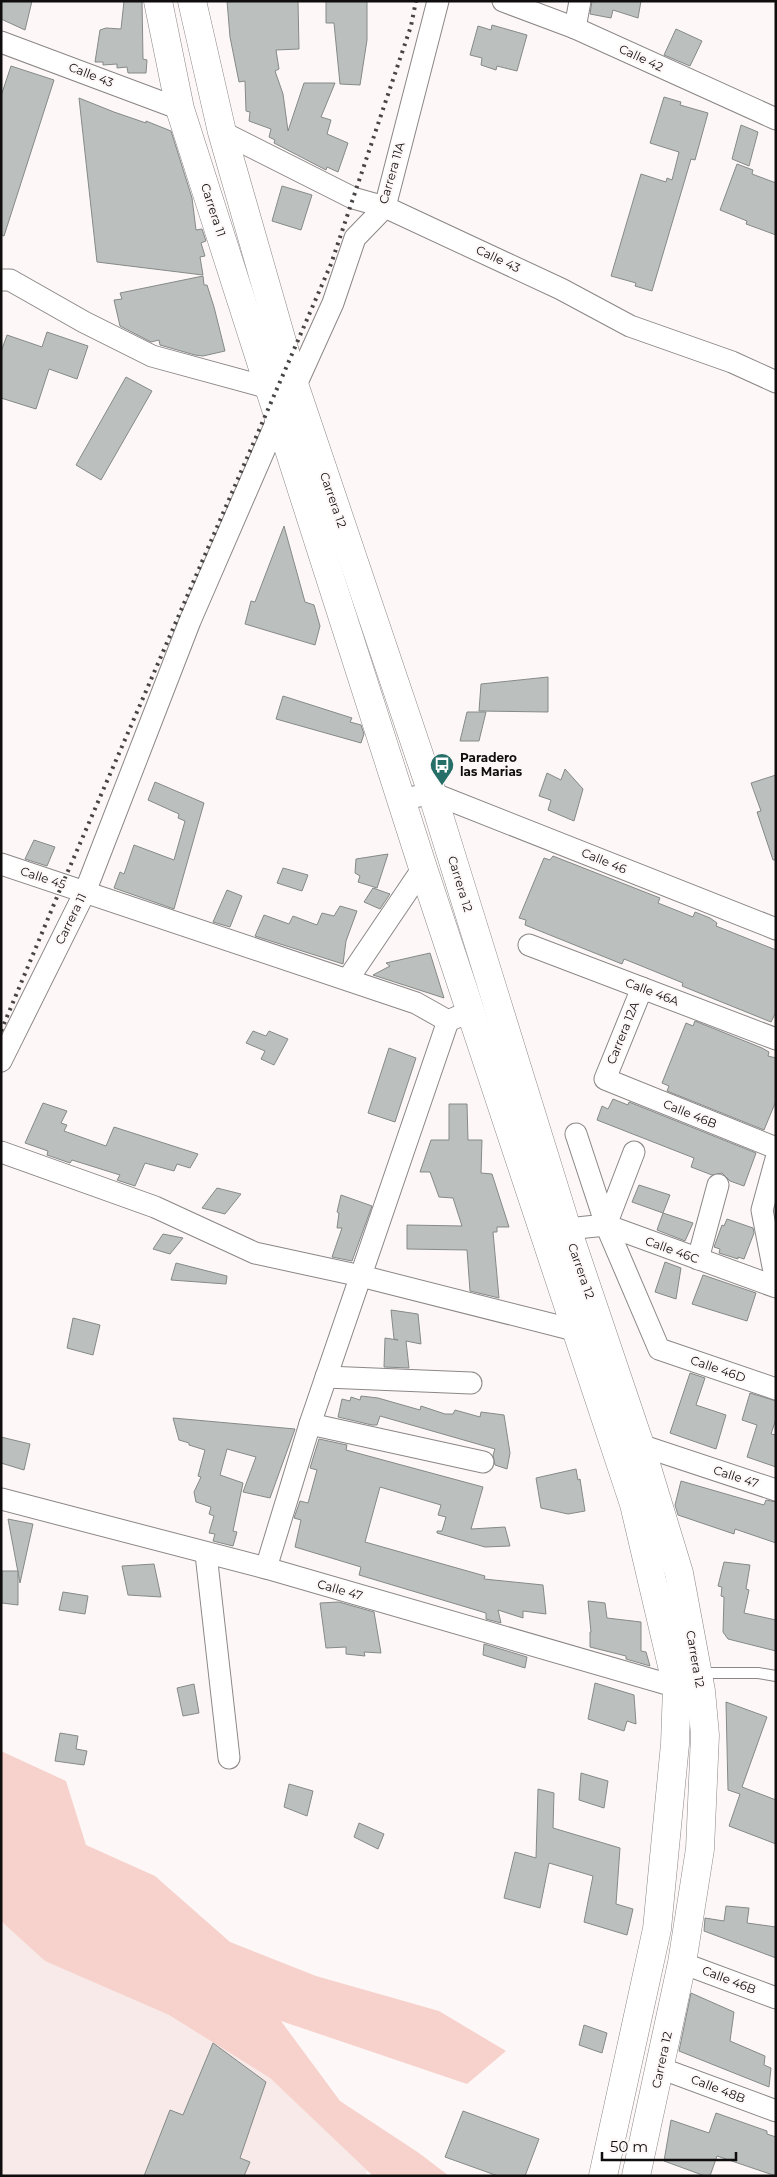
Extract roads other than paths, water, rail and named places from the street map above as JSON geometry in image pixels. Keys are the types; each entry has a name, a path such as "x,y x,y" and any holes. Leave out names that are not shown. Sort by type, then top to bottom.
{"main road":[{"name":"Carrera 11","path":"158,1 180,109 282,388"},
{"name":"Carrera 11","path":"192,1 282,388 278,416"},
{"name":"Carrera 12","path":"282,388 432,793 567,1229 640,1445 679,1573 687,1680 675,1744 657,1929 602,2176"},
{"name":"Carrera 12","path":"278,416 423,868 459,1016 578,1332 634,1504 705,1735 700,1849 682,1963 636,2176"}],"street":[{"name":"Carrera 11A","path":"282,388 333,303 355,238 385,207 438,1"},
{"name":"Calle 42","path":"503,1 575,28 776,119"},
{"path":"575,28 580,1"},
{"name":"Calle 43","path":"1,42 180,109"},
{"name":"Calle 43","path":"222,132 353,198 385,207 561,289 630,326 732,362 776,382"},
{"path":"1,280 10,280 84,322 152,356 282,388"},
{"name":"Carrera 11","path":"1,1061 85,892 190,621 278,416"},
{"path":"401,800 432,793"},
{"name":"Calle 46","path":"432,793 776,929"},
{"name":"Calle 45","path":"1,864 459,1016"},
{"path":"348,979 423,868"},
{"name":"Calle 46A","path":"529,945 776,1039"},
{"name":"Carrera 12A","path":"605,1079 642,988"},
{"path":"266,1568 310,1424 361,1276 459,1016"},
{"name":"Calle 46B","path":"605,1079 776,1148"},
{"path":"576,1134 606,1225"},
{"path":"1,1152 155,1207 255,1253 361,1276 578,1332"},
{"path":"606,1225 634,1152"},
{"path":"776,1159 762,1210 776,1282"},
{"path":"698,1259 718,1185"},
{"name":"Calle 46C","path":"567,1229 606,1225 776,1287"},
{"name":"Calle 46D","path":"606,1225 659,1350 776,1389"},
{"path":"326,1378 471,1383"},
{"path":"310,1424 482,1462"},
{"name":"Calle 47","path":"640,1445 776,1490"},
{"name":"Calle 47","path":"1,1499 687,1680"},
{"path":"206,1554 229,1758"},
{"name":"Calle 46B","path":"682,1963 776,1998"},
{"name":"Calle 48B","path":"660,2068 776,2111"}],"lane":[{"path":"687,1680 758,1673 776,1676"}],"railway":[{"path":"1,1031 62,885 331,264 411,26 416,1"}],"place":[{"name":"Paradero las Marias","path":"442,786"}]}
